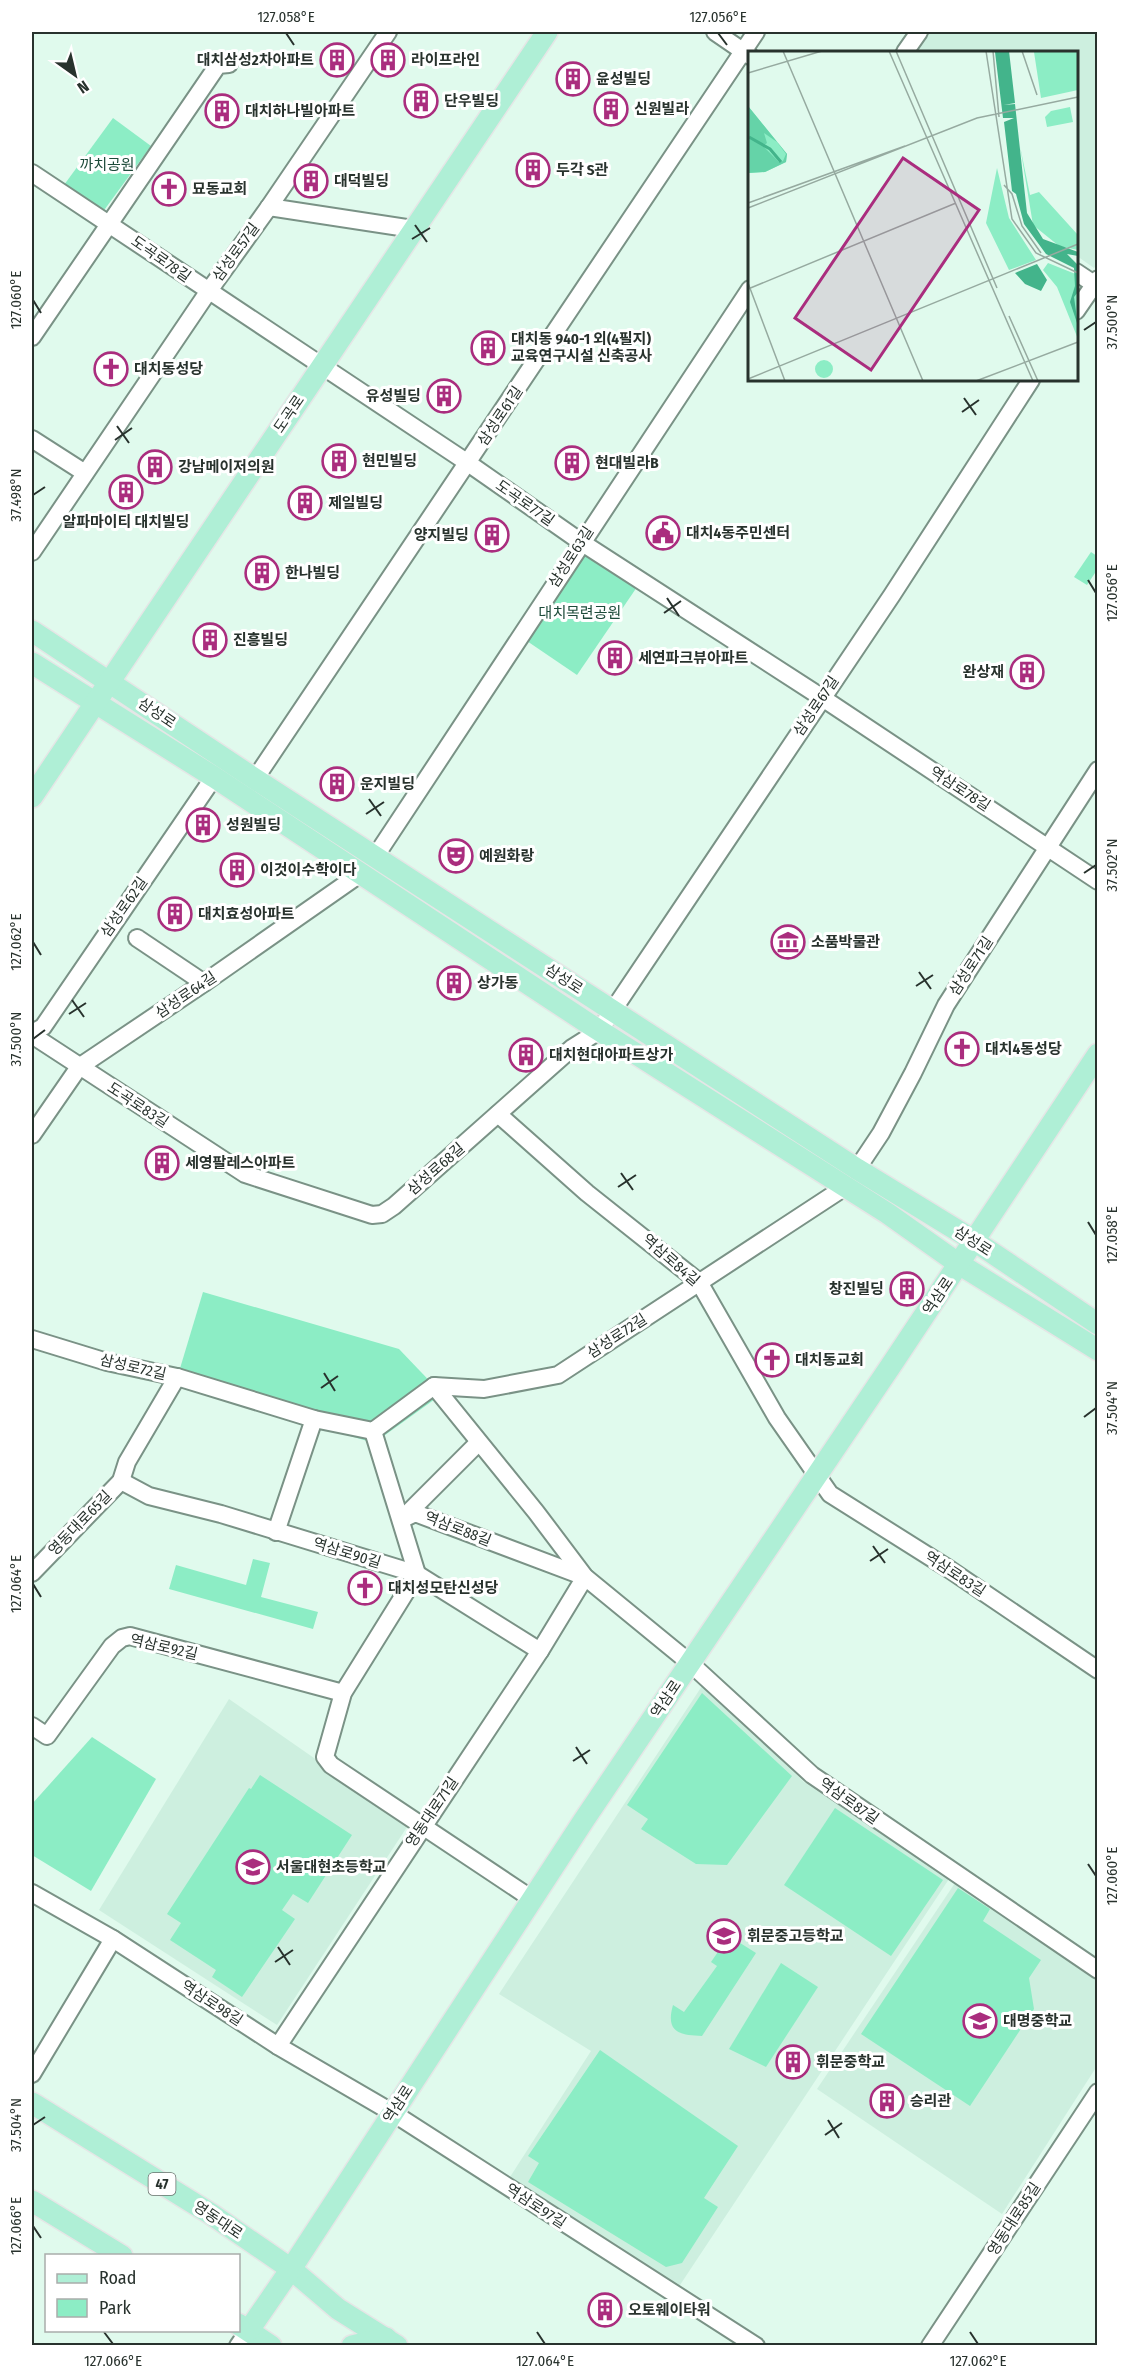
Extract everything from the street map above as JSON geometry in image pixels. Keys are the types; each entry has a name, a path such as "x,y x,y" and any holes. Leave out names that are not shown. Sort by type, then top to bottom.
{"main road":[{"name":"도곡로","path":"32,796 547,32"},
{"name":"삼성로","path":"32,631 255,779 857,1169 973,1240 1098,1324"},
{"name":"삼성로","path":"32,663 95,705 214,777 599,1031 887,1213 960,1264 1098,1350"},
{"path":"599,1031 613,1010"},
{"path":"599,1031 613,1010"},
{"name":"역삼로","path":"242,2333 291,2269 532,1899 960,1264 973,1240 1098,1054"},
{"name":"영동대로","path":"32,2103 211,2214 291,2269 338,2308 392,2342"},
{"path":"32,2201 119,2254"},
{"path":"242,2333 271,2346"},
{"path":"352,2346 392,2342"}],"street":[{"name":"삼성로57길","path":"32,552 388,32"},
{"path":"715,32 746,53"},
{"name":"삼성로61길","path":"255,779 746,53 756,32"},
{"path":"906,51 919,32"},
{"path":"32,337 219,66 229,64"},
{"name":"도곡로78길","path":"32,173 320,366"},
{"path":"269,207 414,229"},
{"path":"1078,273 1096,284 1078,310"},
{"name":"삼성로63길","path":"375,857 748,292"},
{"name":"도곡로77길","path":"320,366 468,463 581,542 822,697"},
{"name":"삼성로67길","path":"613,1010 892,595 1030,381"},
{"path":"32,439 85,473"},
{"name":"역삼로78길","path":"822,697 1098,881"},
{"name":"삼성로71길","path":"857,1169 881,1132 946,1005 1098,770"},
{"name":"삼성로62길","path":"32,1034 43,1026 214,777"},
{"name":"삼성로64길","path":"32,1135 78,1067 204,983 360,874"},
{"path":"137,938 204,983"},
{"name":"삼성로68길","path":"245,1174 372,1215 382,1214 394,1206 572,1048 599,1031"},
{"name":"도곡로83길","path":"32,1034 78,1067 245,1174"},
{"name":"역삼로84길","path":"498,1114 587,1193 699,1282 777,1418 817,1475"},
{"name":"삼성로72길","path":"434,1386 484,1389 558,1375 845,1187"},
{"name":"삼성로72길","path":"32,1339 107,1362 177,1377 314,1419 373,1431"},
{"name":"영동대로65길","path":"32,1573 121,1481 127,1462 177,1377"},
{"path":"434,1386 373,1431 417,1574 343,1693 325,1757 331,1765 532,1899"},
{"name":"역삼로88길","path":"434,1386 536,1512 585,1577 690,1663"},
{"path":"276,1532 314,1419"},
{"name":"역삼로88길","path":"401,1520 478,1443"},
{"name":"역삼로83길","path":"817,1475 830,1494 949,1569 1098,1670"},
{"name":"역삼로90길","path":"121,1481 149,1496 221,1514 417,1574 540,1651"},
{"name":"역삼로88길","path":"401,1520 416,1513 585,1577"},
{"name":"영동대로71길","path":"278,2046 540,1651 585,1577"},
{"name":"역삼로92길","path":"32,1726 47,1736 112,1646 122,1638 130,1636 343,1693"},
{"name":"역삼로87길","path":"690,1663 820,1781 1025,1918 1098,1970"},
{"name":"역삼로98길","path":"32,1893 113,1939 278,2046 393,2113"},
{"path":"32,2074 113,1939"},
{"name":"영동대로85길","path":"930,2346 1098,2092"},
{"name":"역삼로97길","path":"393,2113 756,2346"}],"shaded area":[{"path":"928,32 1097,32 1098,264 1094,268 1078,257 1078,51 916,51"},
{"name":"휘문중고등학교","path":"702,1686 804,1782 949,1879 678,2288 510,2177 591,2051 499,1994"},
{"name":"서울대현초등학교","path":"229,1699 409,1824 277,2025 99,1910"},
{"name":"대명중학교","path":"955,1883 1097,1977 1097,2066 1002,2214 817,2089"}],"green space":[{"name":"까치공원","path":"113,118 151,146 102,213 64,185"},
{"name":"대치목련공원","path":"583,551 637,587 577,675 524,639"},
{"path":"1091,552 1097,556 1097,570 1087,585 1074,577"},
{"path":"203,1292 399,1349 442,1394 374,1443 175,1385"},
{"path":"253,1559 270,1563 261,1597 318,1612 313,1629 169,1589 176,1565 246,1585"},
{"path":"702,1693 792,1776 727,1865 696,1864 641,1829 648,1819 627,1805"},
{"path":"92,1737 156,1779 91,1891 32,1855 32,1804"},
{"path":"260,1775 352,1835 308,1903 293,1894 282,1910 295,1919 242,1997 212,1977 216,1970 170,1940 181,1923 167,1914 249,1788 251,1789"},
{"path":"835,1808 943,1880 891,1956 784,1885"},
{"path":"958,1888 990,1909 983,1921 1041,1960 1029,1978 1034,2009 970,2106 861,2034"},
{"path":"729,1936 756,1953 702,2036 687,2035 676,2031 671,2022 673,2005 684,2012 717,1966 711,1962"},
{"path":"781,1963 818,1987 766,2067 729,2049"},
{"path":"600,2050 738,2146 704,2198 718,2207 682,2263 666,2267 528,2182 539,2163 528,2156"}],"place":[{"name":"대치삼성2차아파트","path":"337,60"},
{"name":"라이프라인","path":"388,60"},
{"name":"윤성빌딩","path":"573,79"},
{"name":"단우빌딩","path":"421,101"},
{"name":"신원빌라","path":"611,109"},
{"name":"대치하나빌아파트","path":"222,111"},
{"name":"두각 S관","path":"533,170"},
{"name":"대덕빌딩","path":"311,181"},
{"name":"묘동교회","path":"169,189"},
{"name":"대치동 940-1 외(4필지) 교육연구시설 신축공사","path":"488,348"},
{"name":"대치동성당","path":"111,369"},
{"name":"유성빌딩","path":"444,396"},
{"name":"현민빌딩","path":"339,461"},
{"name":"현대빌라B","path":"572,463"},
{"name":"강남메이저의원","path":"155,467"},
{"name":"알파마이티 대치빌딩","path":"126,492"},
{"name":"제일빌딩","path":"305,503"},
{"name":"대치4동주민센터","path":"663,533"},
{"name":"양지빌딩","path":"492,535"},
{"name":"한나빌딩","path":"262,573"},
{"name":"진흥빌딩","path":"210,640"},
{"name":"세연파크뷰아파트","path":"615,658"},
{"name":"완상재","path":"1027,672"},
{"name":"운지빌딩","path":"337,784"},
{"name":"성원빌딩","path":"203,825"},
{"name":"예원화랑","path":"456,856"},
{"name":"이것이수학이다","path":"237,870"},
{"name":"대치효성아파트","path":"175,914"},
{"name":"소품박물관","path":"788,942"},
{"name":"상가동","path":"454,983"},
{"name":"대치4동성당","path":"962,1049"},
{"name":"대치현대아파트상가","path":"526,1055"},
{"name":"세영팔레스아파트","path":"162,1163"},
{"name":"창진빌딩","path":"907,1289"},
{"name":"대치동교회","path":"772,1360"},
{"name":"대치성모탄신성당","path":"365,1588"},
{"name":"서울대현초등학교","path":"253,1867"},
{"name":"휘문중고등학교","path":"724,1936"},
{"name":"대명중학교","path":"980,2021"},
{"name":"휘문중학교","path":"793,2062"},
{"name":"승리관","path":"887,2101"},
{"name":"오토웨이타워","path":"605,2310"}]}
